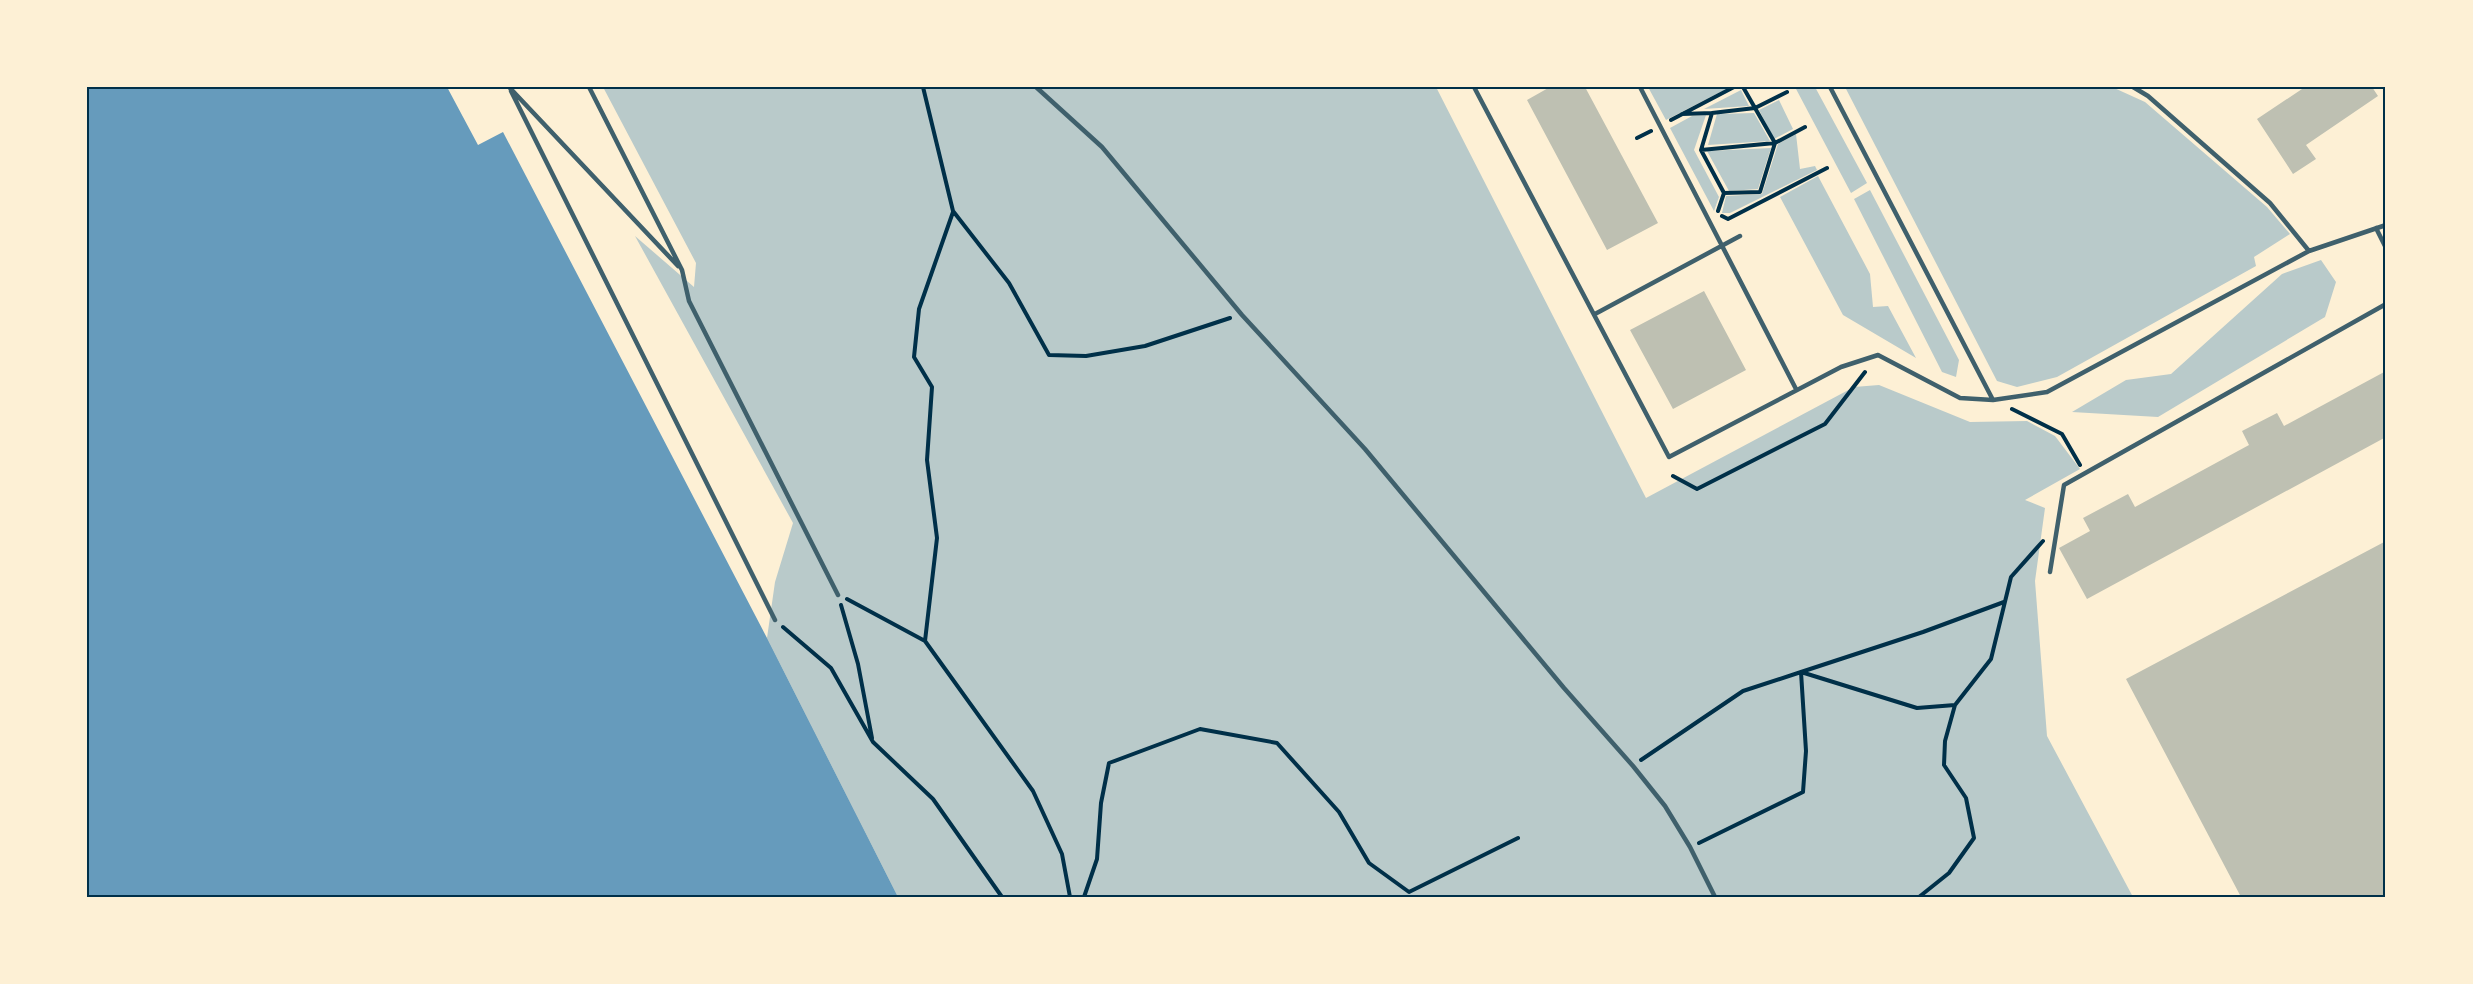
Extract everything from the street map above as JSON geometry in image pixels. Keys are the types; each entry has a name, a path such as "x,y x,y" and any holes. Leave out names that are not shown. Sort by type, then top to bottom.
{"lane":[{"path":"589,87 682,270 689,301 838,594"},
{"path":"1036,87 1102,147 1242,315 1365,449 1564,688 1633,766 1665,806 1690,847 1715,897"},
{"path":"1474,87 1669,457 1841,367 1878,355 1960,398 1993,400 2047,392 2309,251 2386,225"},
{"path":"1640,87 1796,389"},
{"path":"1830,87 1993,400"},
{"path":"2133,87 2148,96 2270,203 2309,251"},
{"path":"510,89 682,270"},
{"path":"510,89 775,620"},
{"path":"2376,228 2386,248"},
{"path":"1595,314 1740,236"},
{"path":"2050,572 2064,485 2386,304"}],"path":[{"path":"923,87 953,211 1009,283 1048,355 1086,357 1145,346 1242,315"},
{"path":"1664,124 1734,87"},
{"path":"1724,193 1760,192 1774,143 1743,87"},
{"path":"1682,114 1755,108 1787,92"},
{"path":"1712,113 1701,150 1724,193 1717,215"},
{"path":"1701,150 1774,143 1805,127"},
{"path":"1637,138 1655,129"},
{"path":"1709,212 1728,219 1827,168"},
{"path":"925,641 937,538 927,460 932,387 914,357 919,309 953,211"},
{"path":"1673,476 1697,489 1825,424 1878,355"},
{"path":"1993,400 2062,434 2085,474"},
{"path":"1919,897 1949,873 1974,838 1966,798 1944,765 1945,741 1955,705 1991,659 2011,577 2058,525"},
{"path":"838,594 858,664 873,742"},
{"path":"838,594 925,641 1033,791 1062,854 1070,897"},
{"path":"1633,766 1743,691 1923,632 2005,602"},
{"path":"775,620 831,668 873,742 933,799 1002,897"},
{"path":"1801,672 1917,708 1955,705"},
{"path":"1690,847 1803,792 1806,751 1801,672"},
{"path":"1084,897 1097,858 1101,803 1109,764 1200,729 1277,743 1339,812 1369,863 1409,892 1518,838"}],"shaded area":[{"path":"603,87 1436,87 1646,498 1854,387 1879,385 1970,422 2027,421 2055,436 2080,469 2025,500 2045,508 2035,581 2047,736 2133,897 898,897 767,638 775,582 793,523 635,236 694,287 696,263"},
{"path":"1648,87 1730,87 1666,120"},
{"path":"1795,87 1815,87 1867,183 1851,193"},
{"path":"1845,87 2112,87 2145,102 2267,207 2290,234 2254,257 2256,266 2057,377 2017,387 1997,381"},
{"path":"1741,90 1749,106 1704,109"},
{"path":"1779,100 1793,129 1774,139 1759,110"},
{"path":"1754,113 1770,141 1708,145 1717,114"},
{"path":"1706,115 1694,150 1719,197 1714,211 1670,128 1692,116"},
{"path":"1796,134 1800,169 1815,166 1817,170 1730,213 1722,213 1726,196 1762,194 1778,144"},
{"path":"1771,148 1758,189 1729,191 1707,151"},
{"path":"1818,176 1870,274 1873,307 1888,306 1916,358 1843,315 1780,197"},
{"path":"1870,190 1959,360 1956,377 1942,372 1854,199"},
{"path":"2321,260 2336,282 2325,317 2158,417 2072,412 2126,380 2171,374 2282,274"}],"water":[{"path":"87,87 447,87 478,145 503,132 767,638 898,897 87,897"}],"building":[{"path":"1550,87 1585,87 1658,223 1607,250 1527,100"},
{"path":"2305,87 2372,87 2378,96 2306,145 2316,159 2293,174 2257,119"},
{"path":"1704,291 1746,370 1673,409 1630,330"},
{"path":"2386,371 2386,437 2087,599 2059,548 2090,531 2083,518 2128,494 2135,507 2249,445 2242,431 2277,413 2284,426"},
{"path":"2386,541 2386,897 2241,897 2126,679"}]}
